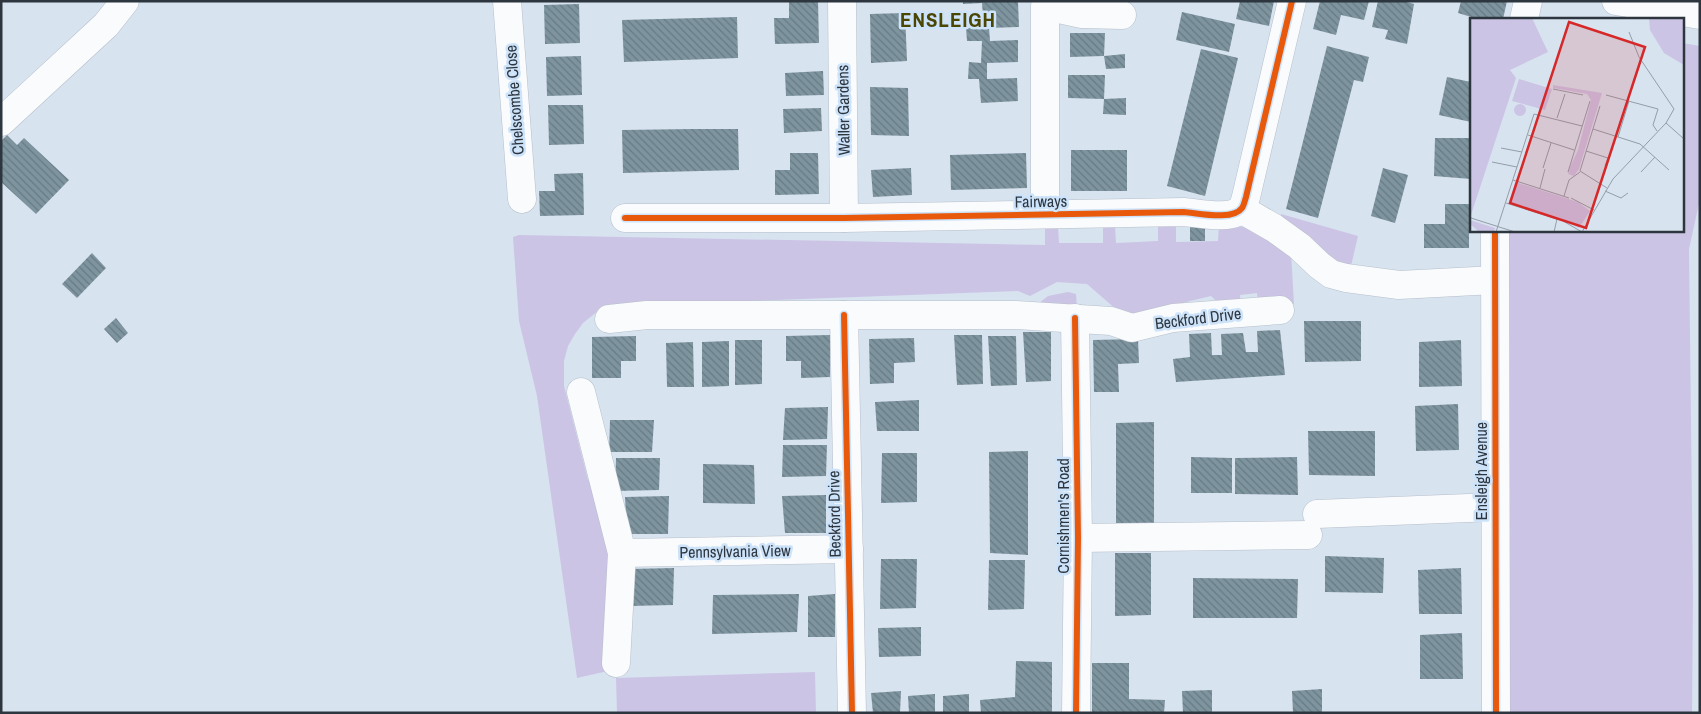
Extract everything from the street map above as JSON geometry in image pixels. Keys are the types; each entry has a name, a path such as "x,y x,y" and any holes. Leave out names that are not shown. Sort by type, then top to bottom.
{"street":[{"path":"1,122 106,25 125,1"},
{"name":"Chelscombe Close","path":"508,1 522,199"},
{"name":"Waller Gardens","path":"842,1 844,218"},
{"path":"1292,1 1246,197 1241,209 1274,228 1299,246 1331,274 1346,278 1399,285 1495,280"},
{"path":"1524,18 1528,1"},
{"path":"1616,1 1700,15"},
{"name":"Fairways","path":"1046,214 1045,6 1082,14 1122,15"},
{"name":"Fairways","path":"625,218 844,218 1184,212 1222,216 1234,214 1241,209"},
{"name":"Ensleigh Avenue","path":"1494,231 1496,713"},
{"name":"Beckford Drive","path":"609,319 647,315 1016,314 1111,321 1132,328 1173,318 1263,306"},
{"name":"Beckford Drive","path":"844,315 852,713"},
{"name":"Cornishmen's Road","path":"1075,318 1078,538 1076,713"},
{"path":"581,392 622,553 616,663"},
{"name":"Ensleigh Avenue","path":"1313,525 1494,507"},
{"name":"Cornishmen's Road","path":"1078,538 1313,525"},
{"name":"Pennsylvania View","path":"622,553 849,549"}],"shaded area":[{"path":"1684,43 1700,46 1700,199 1689,249 1693,593 1692,713 1508,713 1506,231 1684,231"},
{"path":"1281,214 1358,236 1351,266 1324,257 1280,221"},
{"path":"1158,224 1176,224 1176,242 1218,241 1219,224 1255,230 1291,252 1294,304 1263,306 1258,303 1257,293 1240,295 1241,308 1227,311 1211,296 1137,314 1117,310 1087,284 1057,282 1030,296 1018,291 645,305 598,311 583,323 575,334 568,346 564,361 564,386 588,480 599,493 611,561 608,671 577,678 537,396 519,321 513,237 519,235 1045,245 1045,227 1058,226 1059,243 1103,243 1103,226 1115,226 1116,243 1158,241"},
{"path":"1068,292 1076,294 1077,310 1033,308 1048,296"},
{"path":"815,672 816,713 617,713 616,678"}],"building":[{"path":"818,1 819,43 775,44 774,18 789,18 789,2"},
{"path":"963,1 1018,2 1019,27 989,28 990,41 1018,40 1018,62 987,63 987,79 1017,78 1018,101 981,103 979,79 968,79 969,62 981,63 982,41 967,41 966,28 984,28 982,3 963,4"},
{"path":"1240,1 1274,1 1269,26 1236,19"},
{"path":"1320,1 1369,1 1364,20 1341,15 1336,35 1313,29"},
{"path":"1378,1 1403,1 1414,4 1407,44 1385,39 1388,30 1372,27"},
{"path":"1461,1 1507,1 1503,18 1475,18 1458,13"},
{"path":"579,4 580,43 545,44 544,5"},
{"path":"1182,12 1235,24 1229,52 1176,40"},
{"path":"905,13 907,61 871,63 870,14"},
{"path":"737,17 738,58 624,62 622,20"},
{"path":"1070,33 1105,33 1104,56 1070,57"},
{"path":"1327,46 1369,57 1363,82 1354,80 1318,218 1286,209"},
{"path":"1201,49 1238,58 1205,196 1167,186"},
{"path":"1125,54 1125,68 1106,69 1104,56"},
{"path":"581,56 582,95 547,96 546,57"},
{"path":"823,71 824,95 786,96 785,73"},
{"path":"1068,75 1105,75 1104,99 1068,98"},
{"path":"1447,77 1470,82 1470,122 1439,115"},
{"path":"870,87 908,88 909,136 871,135"},
{"path":"1126,98 1126,115 1103,114 1104,99"},
{"path":"548,105 583,105 584,144 549,145"},
{"path":"821,108 822,131 784,133 783,109"},
{"path":"738,129 739,170 623,173 622,130"},
{"path":"7,135 17,145 24,138 69,180 36,214 1,182 1,141"},
{"path":"1435,138 1470,138 1470,179 1434,176"},
{"path":"1071,150 1127,150 1127,191 1071,191"},
{"path":"790,153 818,153 819,194 775,195 775,170 790,170"},
{"path":"1026,153 1027,188 951,190 950,155"},
{"path":"911,168 912,195 873,197 871,170"},
{"path":"1383,168 1408,175 1395,223 1371,216"},
{"path":"583,173 584,215 540,216 539,191 555,191 554,174"},
{"path":"1445,204 1469,204 1469,248 1424,248 1424,224 1445,224"},
{"path":"1190,227 1205,227 1205,241 1190,241"},
{"path":"92,253 106,268 77,298 62,284"},
{"path":"116,318 128,333 117,343 104,329"},
{"path":"1304,321 1361,321 1361,361 1305,362"},
{"path":"1280,330 1285,375 1176,382 1173,359 1190,357 1189,334 1211,333 1212,355 1222,355 1221,334 1243,333 1246,352 1258,352 1257,331"},
{"path":"1023,332 1051,332 1051,381 1026,382"},
{"path":"830,335 830,377 801,378 801,361 786,361 786,336"},
{"path":"954,335 982,335 983,384 957,385"},
{"path":"636,336 636,361 621,361 621,378 592,378 592,337"},
{"path":"988,336 1016,336 1017,385 991,386"},
{"path":"914,338 915,362 894,363 894,383 870,384 869,339"},
{"path":"1138,339 1139,363 1118,364 1119,392 1094,392 1093,340"},
{"path":"735,340 762,340 762,384 735,385"},
{"path":"1461,340 1462,386 1419,387 1419,342"},
{"path":"729,341 729,386 702,387 702,342"},
{"path":"693,342 694,387 667,387 666,343"},
{"path":"919,400 919,431 877,431 875,402"},
{"path":"1458,404 1459,450 1416,451 1415,406"},
{"path":"828,407 827,439 783,440 785,408"},
{"path":"610,420 654,420 652,452 609,452"},
{"path":"1154,422 1154,526 1116,524 1116,423"},
{"path":"1308,431 1375,431 1375,476 1309,475"},
{"path":"783,445 827,445 826,476 782,477"},
{"path":"1028,451 1028,555 990,553 989,452"},
{"path":"882,453 917,453 917,502 881,503"},
{"path":"1191,457 1232,458 1232,493 1191,493"},
{"path":"1297,457 1298,495 1235,494 1235,458"},
{"path":"616,458 660,458 659,490 615,491"},
{"path":"703,464 754,465 755,504 703,503"},
{"path":"826,495 826,533 785,533 782,496"},
{"path":"669,496 668,534 627,534 625,497"},
{"path":"1115,553 1151,553 1151,615 1115,616"},
{"path":"1325,556 1384,558 1383,593 1325,592"},
{"path":"881,559 917,559 916,608 880,609"},
{"path":"989,560 1025,560 1024,609 988,610"},
{"path":"674,568 673,605 630,606 629,569"},
{"path":"1461,568 1462,614 1419,614 1418,570"},
{"path":"1193,578 1298,579 1297,618 1193,618"},
{"path":"799,594 797,632 712,634 713,595"},
{"path":"835,594 835,637 808,637 808,596"},
{"path":"921,627 921,656 879,657 878,628"},
{"path":"1462,633 1463,679 1420,679 1420,635"},
{"path":"1016,661 1052,662 1052,713 981,713 980,700 1015,697"},
{"path":"1092,663 1129,663 1129,699 1165,700 1164,713 1092,713"},
{"path":"1322,689 1322,713 1293,713 1292,691"},
{"path":"1212,690 1212,713 1183,713 1182,691"},
{"path":"901,691 900,713 873,713 871,693"},
{"path":"935,694 935,713 909,713 908,696"},
{"path":"969,694 969,713 943,713 943,696"}],"cycle path":[{"path":"625,218 844,218 1184,212 1215,215 1231,214 1237,212 1244,204 1292,1"},
{"path":"1495,231 1496,713"},
{"path":"844,315 852,713"},
{"path":"1075,318 1078,538 1076,713"}],"district":[{"name":"ENSLEIGH","path":"948,19"}]}
